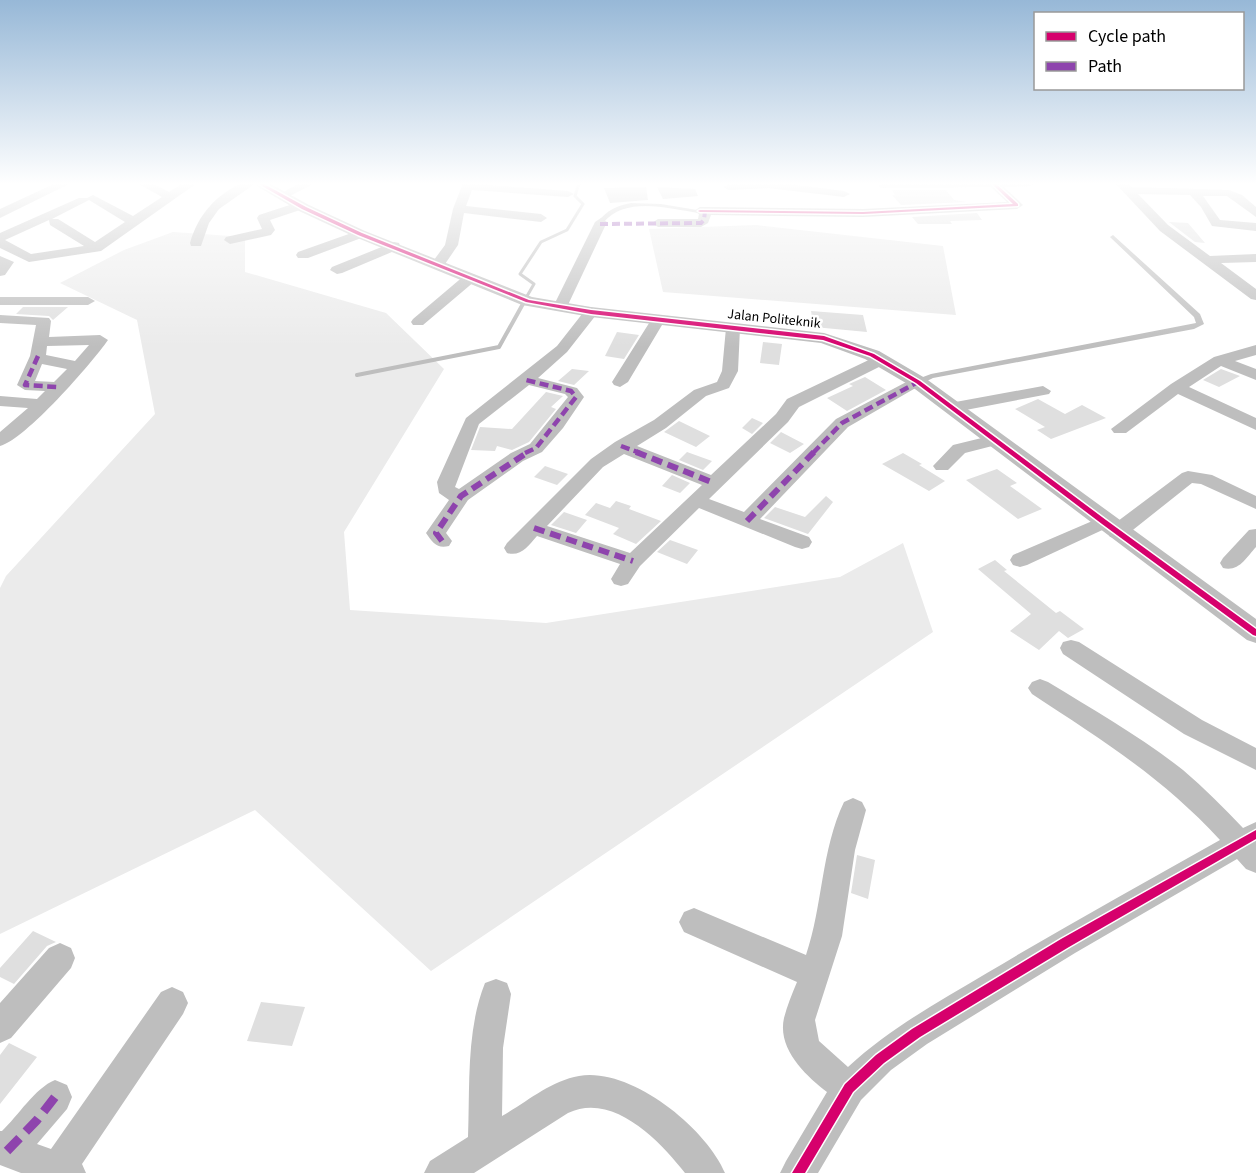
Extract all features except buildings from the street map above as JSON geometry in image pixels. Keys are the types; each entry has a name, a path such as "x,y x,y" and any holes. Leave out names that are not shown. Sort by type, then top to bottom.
{"street":[{"path":"79,238 96,248"},
{"path":"0,243 29,258 96,248 111,238"},
{"path":"196,243 197,238"},
{"path":"230,240 239,238"},
{"path":"303,255 350,238"},
{"name":"Jalan Politeknik","path":"371,238 525,300 591,312 824,338 881,360 918,382 1256,633"},
{"path":"438,264 450,251 455,238"},
{"path":"560,308 593,238"},
{"path":"1178,238 1256,297"},
{"path":"1237,244 1256,256"},
{"path":"338,270 394,246"},
{"path":"1210,260 1256,256"},
{"path":"0,260 7,262 0,272"},
{"path":"418,322 470,278"},
{"path":"0,318 20,300"},
{"path":"0,301 88,301"},
{"path":"459,498 445,486 465,433 480,414 526,380 561,349 591,312"},
{"path":"0,318 44,321 39,349 25,385 57,387"},
{"path":"620,382 658,320"},
{"path":"514,548 597,464 621,446 660,424 700,393 723,385 730,371 733,328"},
{"path":"0,441 85,361 100,340 39,349"},
{"path":"39,349 42,359 78,366"},
{"path":"1120,429 1177,387 1220,360 1256,350"},
{"path":"621,579 633,561 782,418 793,403 881,360"},
{"path":"1220,360 1256,375"},
{"path":"442,541 436,533 459,498 517,457 536,448 576,397 571,391 526,380"},
{"path":"747,520 842,423 918,382"},
{"path":"1177,387 1256,425"},
{"path":"950,408 1044,391"},
{"path":"0,401 41,404"},
{"path":"942,466 958,448 994,440"},
{"path":"621,446 714,483"},
{"path":"1020,560 1111,527 1188,477 1205,479 1256,503"},
{"path":"695,500 802,542"},
{"path":"534,528 633,561"},
{"path":"1230,563 1256,535"},
{"path":"1071,648 1193,727 1256,760"},
{"path":"798,1173 849,1088 880,1059 916,1033 1065,943 1250,845 1174,778 1127,744 1040,688"},
{"path":"849,1088 812,1059 801,1041 799,1020 826,936 841,850 853,810"},
{"path":"694,922 814,974"},
{"path":"0,1027 60,958"},
{"path":"485,1147 487,1048 496,994"},
{"path":"55,1097 37,1120 4,1150 63,1171 172,1003"},
{"path":"442,1173 556,1101 583,1092 601,1092 620,1098 663,1123 694,1154 707,1173"}],"lane":[{"path":"918,382 931,376 1194,327 1200,324 1197,316 1114,238"}],"shaded area":[{"path":"157,238 245,238 245,272 386,313 444,369 344,532 350,610 546,623 840,577 903,543 933,632 431,971 255,810 0,934 0,588 6,576 155,414 137,320 60,283 124,250"},
{"path":"651,238 869,238 943,246 956,315 663,292"}],"waterway":[{"path":"523,303 534,284 520,274 541,242 550,238"},
{"path":"357,375 499,347 524,302"}],"marked path":[{"path":"38,356 25,385 57,387"},
{"path":"442,541 436,533 461,496 517,457 536,448 576,397 571,391 526,380"},
{"path":"747,521 842,423 918,382"},
{"path":"621,446 714,483"},
{"path":"534,528 633,561"},
{"path":"7,1151 37,1120 55,1097"}],"cycle path":[{"path":"369,238 528,301 591,312 824,338 872,355 918,382 1256,633"},
{"path":"798,1173 849,1088 880,1059 916,1033 1065,943 1256,834"}]}
